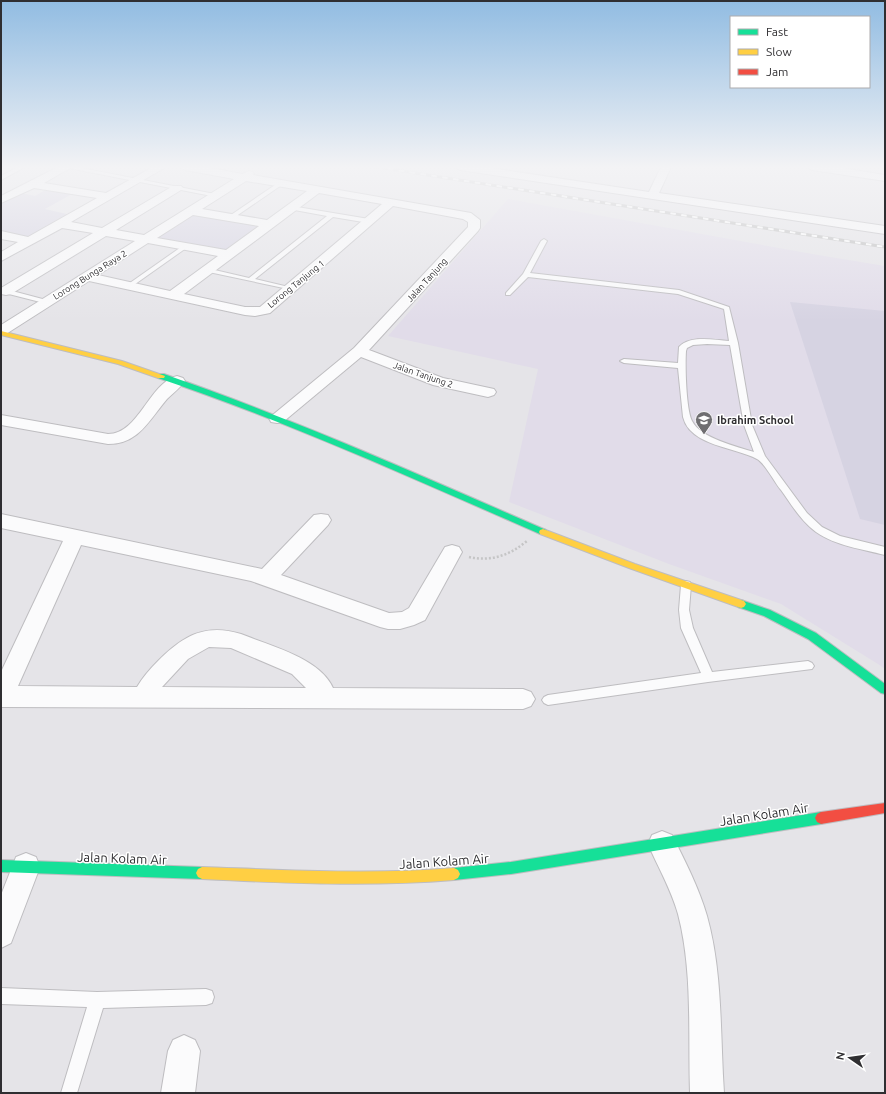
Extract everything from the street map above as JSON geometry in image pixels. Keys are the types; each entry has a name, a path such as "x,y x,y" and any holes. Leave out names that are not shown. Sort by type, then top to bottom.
{"street":[{"path":"1,257 71,218"},
{"path":"3,290 126,218"},
{"name":"Lorong Bunga Raya 2","path":"1,332 180,218"},
{"path":"230,218 269,224"},
{"path":"172,296 277,218"},
{"name":"Lorong Tanjung 1","path":"87,277 172,296 255,312 265,310 372,218"},
{"name":"Jalan Tanjung","path":"277,418 359,351 474,228 474,220 470,218"},
{"path":"805,218 885,230"},
{"path":"61,224 228,254"},
{"path":"1,235 29,241"},
{"path":"1,332 120,362 177,381 277,418 539,530 632,566 747,605 788,623 835,652 884,690"},
{"name":"Jalan Tanjung 2","path":"359,351 439,382 488,392"},
{"path":"1,420 108,439 122,438 133,430 163,392 177,381"},
{"path":"267,577 321,520"},
{"path":"1,521 267,577 388,621 400,622 410,620 417,614 452,552"},
{"path":"74,536 1,696 523,699"},
{"path":"144,696 150,685 180,652 198,641 209,638 233,640 300,668 321,687 325,698"},
{"name":"Jalan Kolam Air","path":"14,867 339,878 427,877 511,868 662,844 708,835 885,808"},
{"path":"662,844 681,884 695,925 702,981 707,1093"},
{"path":"2,927 14,867"},
{"path":"178,1093 184,1051"}],"lane":[{"path":"250,280 326,218"},
{"path":"353,218 369,221"},
{"path":"508,294 526,276 544,241"},
{"path":"129,286 186,246"},
{"path":"206,270 290,289"},
{"path":"526,276 679,292 721,305 729,309 748,424 760,457 804,515 819,529 837,539 885,551"},
{"path":"3,290 48,302"},
{"path":"734,343 691,343 684,346 681,350 681,366 688,421 696,432 707,438 760,457"},
{"path":"624,361 681,366"},
{"path":"686,585 684,610 687,628 708,677"},
{"path":"548,700 708,677 808,666"},
{"path":"1,996 97,1000 206,997"},
{"path":"70,1093 97,1000"}],"path":[{"path":"452,552 480,560 502,556 520,547 539,530"}],"shaded area":[{"path":"1,218 66,218 34,236 25,238 1,233"},
{"path":"185,218 222,218 262,225 225,252 154,238"},
{"name":"Ibrahim School","path":"491,218 613,218 885,266 885,669 781,604 669,564 509,502 538,369 388,336"},
{"path":"790,302 885,311 885,525 860,519"}],"railway":[{"path":"701,218 885,247"}],"traffic: fast":[{"path":"161,376 205,391 326,438 543,532"},
{"path":"741,604 767,613 812,636 885,690"},
{"path":"454,874 511,868 821,818"},
{"path":"1,866 202,873"}],"traffic: slow":[{"path":"1,333 120,362 161,376"},
{"path":"543,532 632,566 741,604"},
{"path":"202,873 360,878 423,877 454,874"}],"traffic: jam":[{"path":"821,818 885,808"}],"place":[{"name":"Ibrahim School","path":"704,435"}]}
